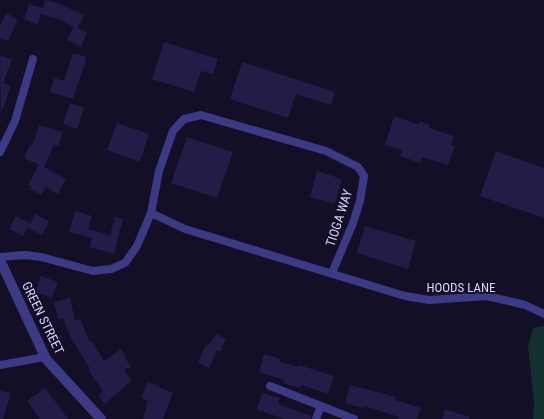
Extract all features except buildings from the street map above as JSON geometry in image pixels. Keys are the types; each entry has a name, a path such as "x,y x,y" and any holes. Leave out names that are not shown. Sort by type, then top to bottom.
{"street":[{"path":"0,152 15,121 34,59"},
{"name":"TIOGA WAY","path":"0,258 25,255 41,257 93,271 111,269 124,263 137,246 151,213 159,171 174,131 184,119 201,115 326,151 358,167 364,176 360,201 353,223 332,273"},
{"path":"151,213 185,229 283,261 332,273"},
{"name":"GREEN STREET","path":"0,258 45,356 102,419"},
{"name":"HOODS LANE","path":"332,273 405,296 429,300 487,296 519,304 544,314"},
{"path":"0,365 45,356"},
{"path":"270,386 354,419"},
{"path":"316,419 321,406"}],"green space":[{"path":"544,326 544,419 533,419 534,402 528,346 533,328"}]}
